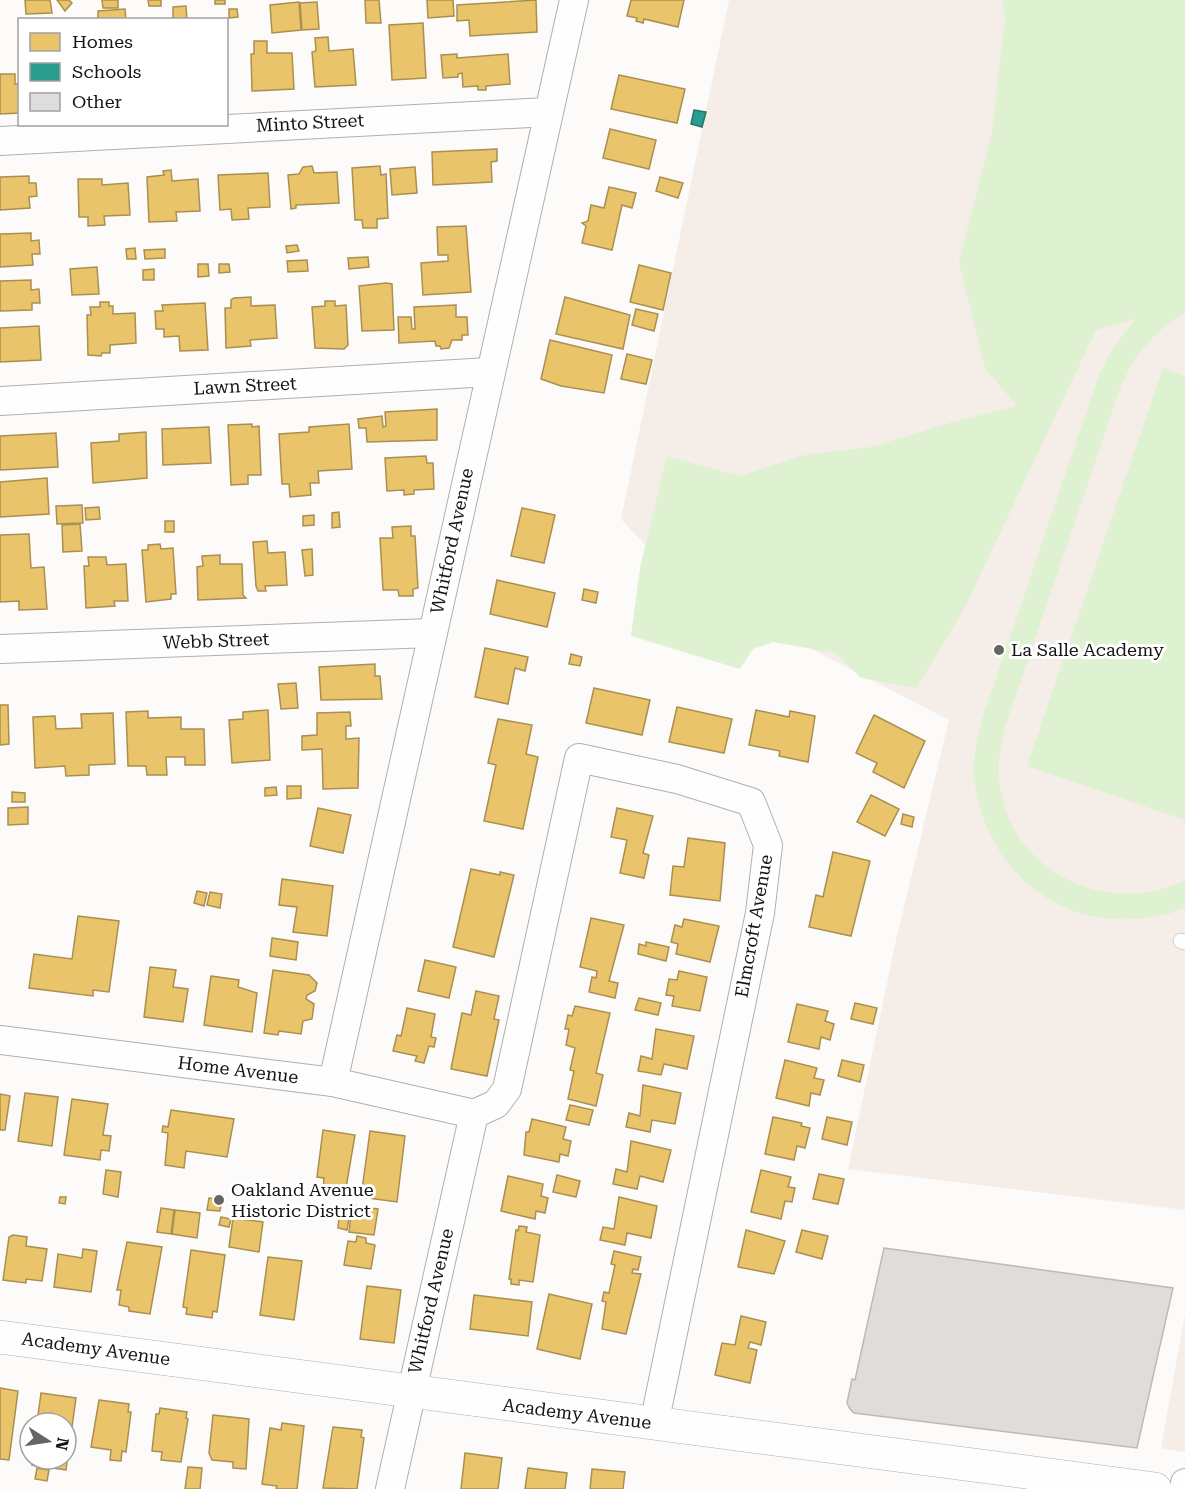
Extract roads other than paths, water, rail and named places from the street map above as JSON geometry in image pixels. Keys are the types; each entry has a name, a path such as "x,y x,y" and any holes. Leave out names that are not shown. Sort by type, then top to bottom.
{"street":[{"name":"Whitford Avenue","path":"333,1082 489,372 574,0"},
{"name":"Minto Street","path":"0,141 548,112"},
{"name":"Lawn Street","path":"0,401 489,372"},
{"name":"Webb Street","path":"0,649 432,633"},
{"name":"Elmcroft Avenue","path":"474,1114 496,1104 507,1089 579,758 677,779 751,802 768,845 760,913 654,1424"},
{"name":"Home Avenue","path":"0,1040 333,1082 474,1114"},
{"name":"Whitford Avenue","path":"390,1489 474,1114"},
{"name":"Academy Avenue","path":"0,1336 654,1424 1021,1480 1155,1489"},
{"path":"1184,1489 1185,1483"}],"place":[{"name":"La Salle Academy","path":"999,650"},
{"name":"Oakland Avenue Historic District","path":"219,1200"}]}
